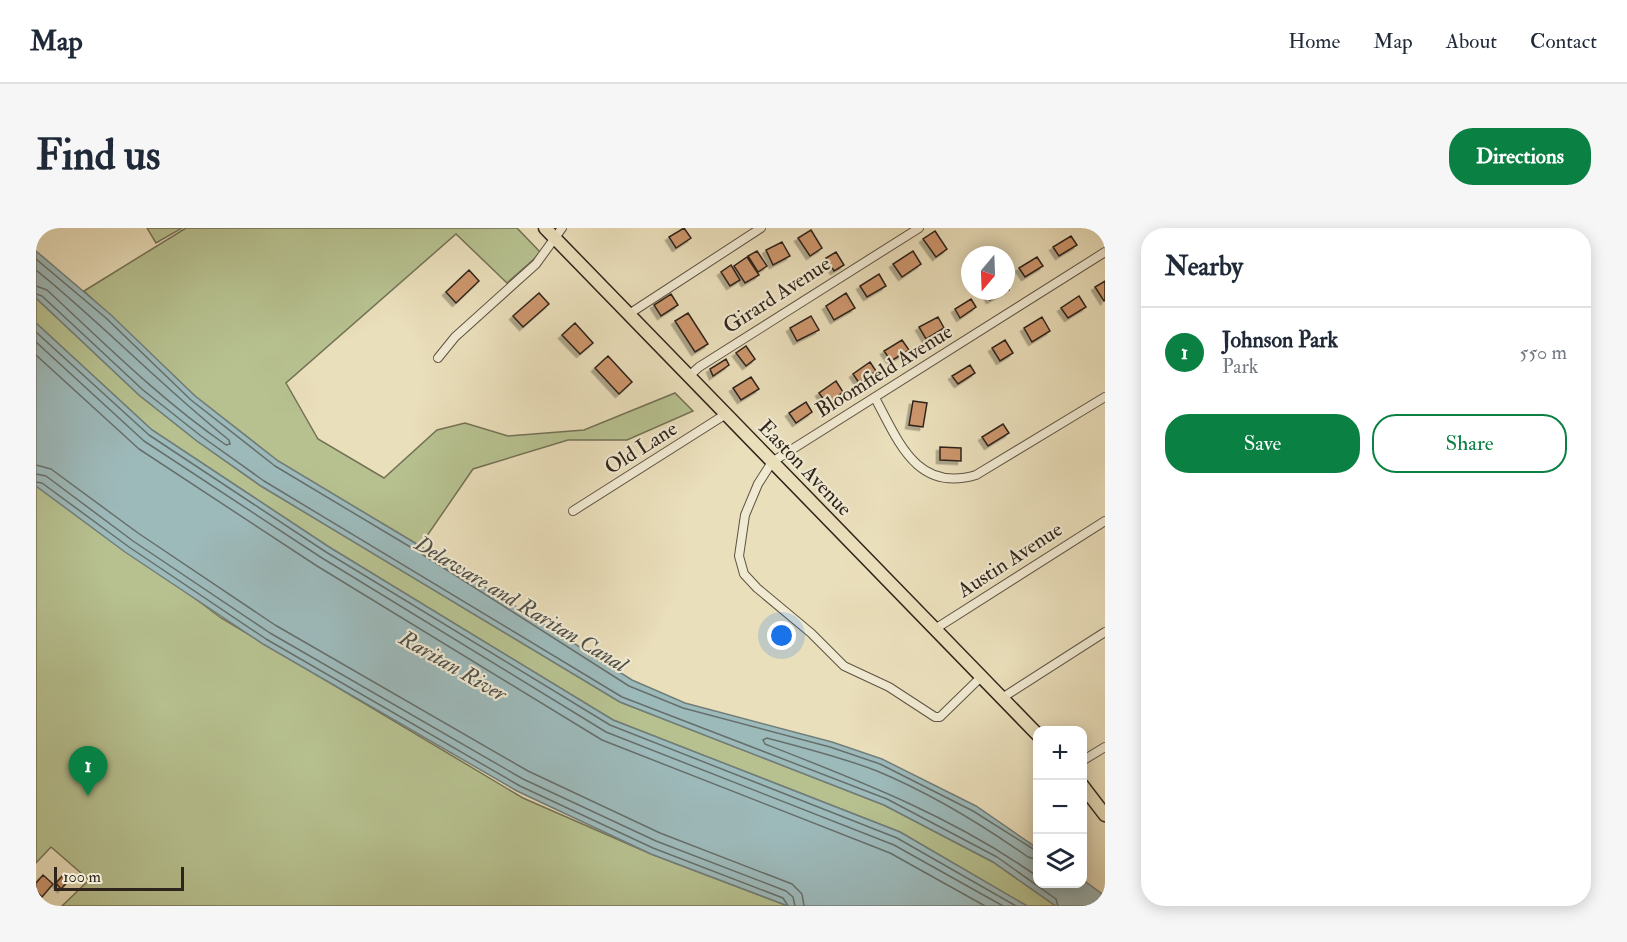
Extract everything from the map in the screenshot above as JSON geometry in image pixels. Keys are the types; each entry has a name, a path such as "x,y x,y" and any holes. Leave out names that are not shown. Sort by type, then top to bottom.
{"main road":[{"name":"Easton Avenue","path":"545,228 559,233 628,314 688,377 1033,730"},
{"path":"1087,787 1105,803"},
{"path":"1087,789 1105,815"}],"street":[{"path":"628,314 761,228"},
{"name":"Girard Avenue","path":"688,377 699,367 919,228"},
{"path":"438,358 454,337 536,264 559,233"},
{"name":"Bloomfield Avenue","path":"772,462 1105,252"},
{"path":"875,398 903,450 921,470 942,478 967,478 976,476 1105,397"},
{"name":"Old Lane","path":"573,511 726,414"},
{"path":"772,462 758,484 745,516 740,536 739,556 749,581 811,633 844,666 889,687 935,717 940,717 981,677"},
{"name":"Austin Avenue","path":"935,629 1105,521"},
{"path":"1002,698 1105,632"},
{"path":"1087,758 1105,747"}],"green space":[{"path":"147,228 182,228 156,243"},
{"path":"186,228 517,228 541,253 507,283 456,234 286,383 318,439 384,478 437,430 465,423 508,436 584,430 675,393 693,411 627,440 568,440 473,469 420,546 278,461 195,396 84,291"},
{"path":"36,298 139,395 197,441 261,486 620,702 884,805 993,862 1056,906 1027,906 900,832 613,720 329,547 152,430 36,323"},
{"path":"36,478 221,618 523,798 651,854 788,906 62,906 89,880 51,847 36,863"}],"water":[{"path":"36,251 110,314 195,396 278,461 420,546 632,680 685,703 832,742 882,759 976,806 1033,845 1033,888 1087,888 1087,883 1105,896 1105,906 1056,906 993,862 884,805 620,702 261,486 197,441 139,395 36,298"},
{"name":"Raritan River","path":"36,323 152,430 329,547 613,720 900,832 1027,906 788,906 651,854 517,791 263,644 125,552 36,486"}],"building":[{"path":"684,228 691,238 676,248 669,237"},
{"path":"811,230 822,248 810,256 798,238"},
{"path":"935,231 947,249 936,257 923,239"},
{"path":"1071,236 1077,245 1059,256 1053,247"},
{"path":"782,242 790,256 773,265 766,250"},
{"path":"757,251 767,266 758,272 748,256"},
{"path":"913,251 921,264 902,277 893,264"},
{"path":"836,252 844,265 834,271 826,258"},
{"path":"747,257 759,275 745,283 734,266"},
{"path":"1037,257 1043,266 1025,277 1019,268"},
{"path":"731,265 740,280 730,286 721,272"},
{"path":"469,270 479,281 456,303 446,292"},
{"path":"879,274 886,286 867,297 860,286"},
{"path":"1105,281 1105,300 1104,301 1095,287"},
{"path":"539,293 549,304 523,327 513,316"},
{"path":"846,293 855,308 834,320 826,306"},
{"path":"671,294 678,305 661,316 654,305"},
{"path":"1079,296 1086,307 1068,318 1061,308"},
{"path":"969,300 976,307 960,318 955,309"},
{"path":"688,313 708,344 695,352 675,321"},
{"path":"811,316 819,330 797,341 790,328"},
{"path":"938,317 944,328 926,339 919,327"},
{"path":"1042,317 1050,331 1032,342 1024,328"},
{"path":"575,323 593,343 580,354 562,335"},
{"path":"902,340 909,350 891,361 884,351"},
{"path":"1005,340 1013,353 1000,361 992,348"},
{"path":"746,346 755,359 746,366 736,353"},
{"path":"608,356 632,382 619,394 595,368"},
{"path":"726,359 729,365 713,376 710,369"},
{"path":"870,362 876,371 859,383 853,374"},
{"path":"970,365 975,373 958,384 952,376"},
{"path":"751,377 759,389 741,400 733,388"},
{"path":"836,381 843,392 827,404 819,393"},
{"path":"913,401 927,403 923,427 909,425"},
{"path":"806,402 812,412 796,423 789,413"},
{"path":"1003,424 1009,433 988,446 982,437"},
{"path":"940,447 961,448 961,461 940,460"},
{"path":"64,874 70,879 61,889 56,883"},
{"path":"43,875 53,884 42,897 36,891 36,883"}],"place":[{"name":"Johnson Park","path":"88,796"}],"water label":[{"name":"Delaware and Raritan Canal","path":"521,604"}]}
